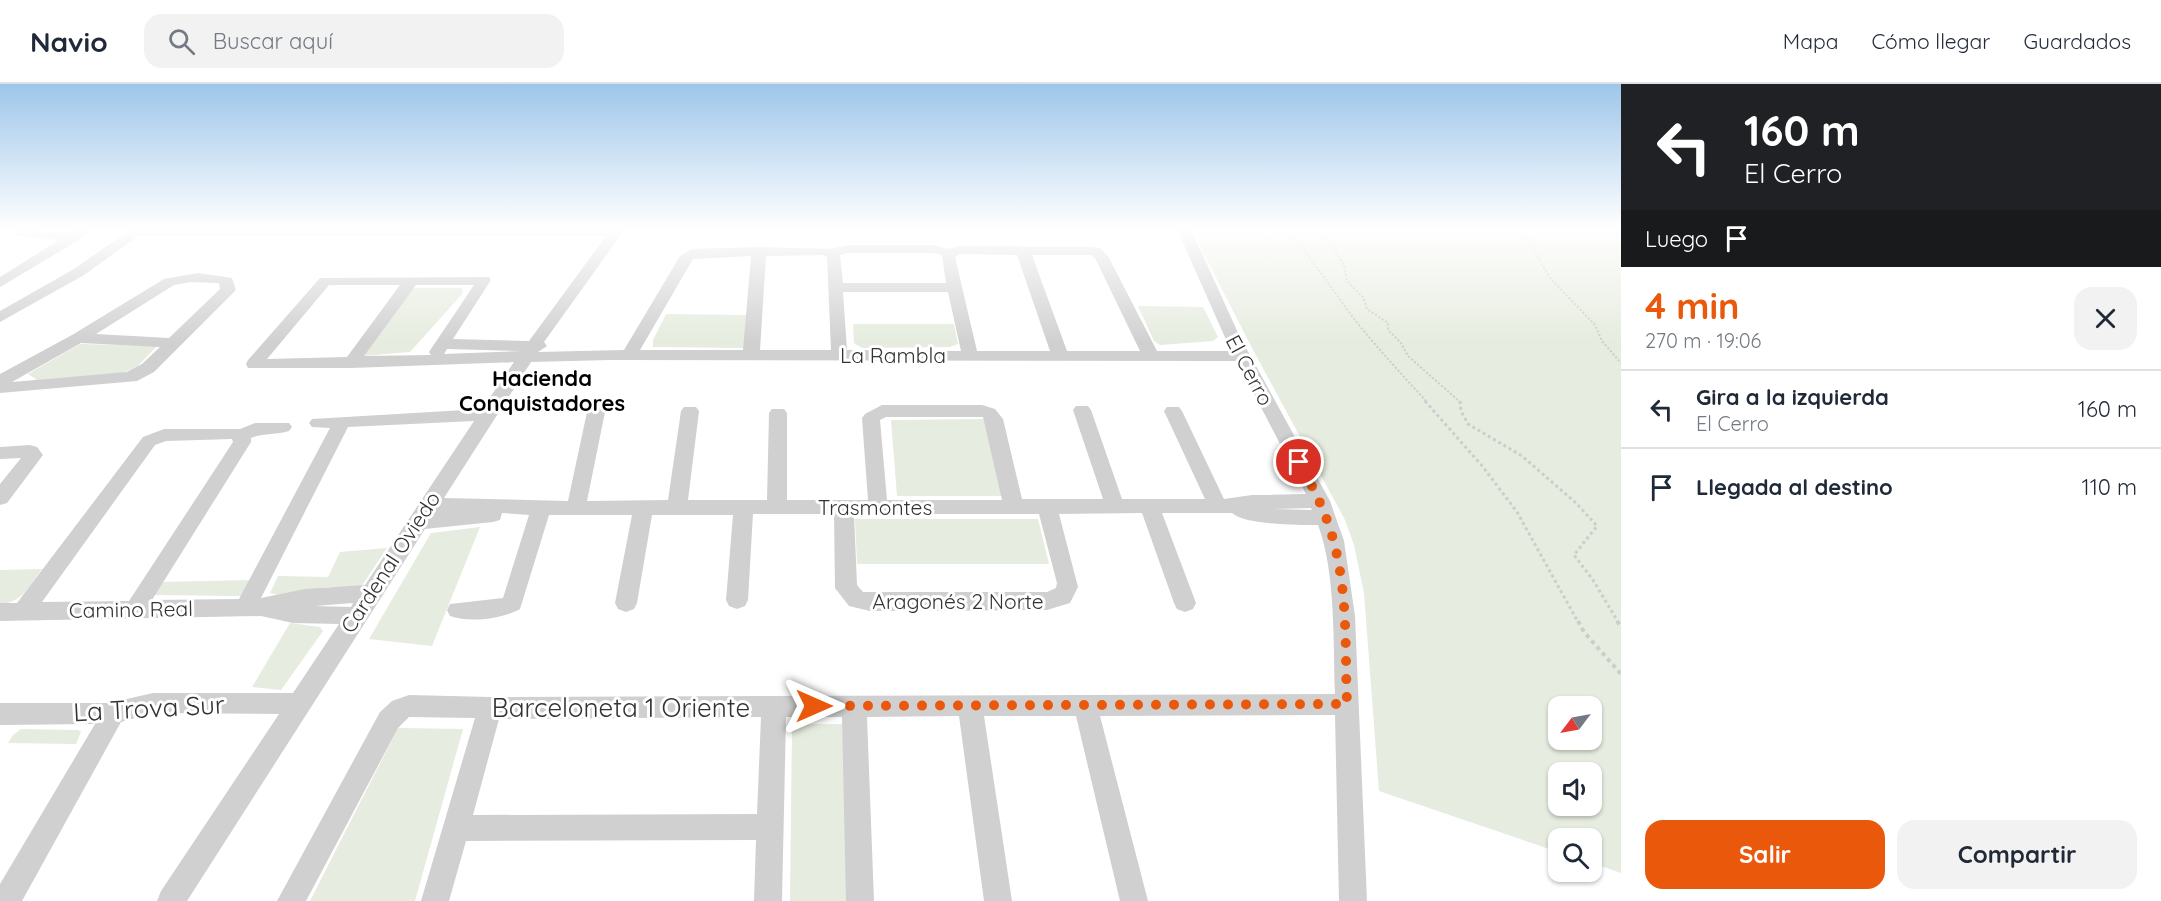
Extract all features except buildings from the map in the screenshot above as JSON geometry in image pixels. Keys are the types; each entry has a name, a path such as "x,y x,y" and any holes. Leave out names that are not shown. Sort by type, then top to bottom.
{"street":[{"path":"0,283 25,267"},
{"path":"0,317 85,267"},
{"name":"Cardenal Oviedo","path":"171,901 416,522 529,352 590,267"},
{"path":"629,355 680,267"},
{"path":"751,355 758,267"},
{"path":"834,267 839,355"},
{"path":"950,267 970,355"},
{"path":"1029,267 1060,354"},
{"path":"1107,267 1150,354"},
{"name":"El Cerro","path":"1201,267 1239,351 1322,510 1334,541 1342,589 1353,901"},
{"path":"184,278 227,281 228,290 148,368 131,377 34,386 2,379 78,338 169,282 184,278"},
{"path":"433,360 484,280 325,281 254,364 433,360 529,352"},
{"path":"351,363 411,281"},
{"path":"835,288 955,287"},
{"path":"78,338 172,343"},
{"path":"442,344 529,352"},
{"name":"La Rambla","path":"529,352 610,355 970,355 1177,354 1239,351"},
{"path":"1082,410 1115,506"},
{"path":"677,508 690,411"},
{"path":"878,507 871,420 872,415 882,411 982,411 989,413 994,419 1014,507"},
{"path":"1173,411 1223,506"},
{"path":"576,508 597,412"},
{"path":"777,507 778,413"},
{"path":"318,423 487,415"},
{"path":"254,607 342,422"},
{"path":"23,611 146,444 154,438 232,433 242,435 255,429 283,427"},
{"path":"135,609 242,442 242,435"},
{"path":"0,453 24,451 33,453 32,461 0,498"},
{"name":"Trasmontes","path":"428,505 495,505 532,508 1223,506 1279,517 1322,510"},
{"path":"1149,506 1185,603"},
{"path":"737,600 743,507"},
{"name":"Aragonés 2 Norte","path":"844,507 846,588 852,597 863,602 1047,601 1063,596 1068,583 1047,507"},
{"path":"458,610 498,608 512,603 532,508"},
{"name":"Trasmontes","path":"416,522 482,517 532,508"},
{"path":"626,603 644,508"},
{"name":"Camino Real","path":"0,612 254,607 305,598 370,592"},
{"name":"Camino Real","path":"254,607 293,614 354,616"},
{"name":"La Trova Sur","path":"0,714 103,713 110,715 135,706 153,703 298,704"},
{"name":"Barceloneta 1 Oriente","path":"291,901 389,720 401,709 418,705 490,708 1347,704"},
{"path":"1085,705 1134,901"},
{"path":"854,706 860,901"},
{"path":"970,706 998,901"},
{"path":"768,901 774,707"},
{"path":"435,901 490,708"},
{"path":"6,901 109,723 110,715"},
{"path":"456,828 770,827"}],"path":[{"path":"1316,267 1361,327 1483,467 1517,512 1565,602 1576,616 1584,632 1621,674"},
{"path":"1344,267 1347,281 1363,297 1367,309 1388,323 1388,330 1401,343 1408,356 1460,401 1461,411 1468,424 1522,456 1576,503 1597,526 1593,536 1580,546 1574,555 1599,588 1621,627"},
{"path":"1544,267 1550,278 1595,325 1602,341 1621,363"}],"shaded area":[{"path":"1211,267 1621,267 1621,873 1602,866 1602,828 1548,828 1548,849 1379,791 1364,593 1354,545 1345,520"},
{"path":"462,288 463,293 410,352 362,356 409,290"},
{"path":"1138,306 1203,307 1218,337 1213,341 1160,345 1154,341"},
{"path":"666,314 748,315 744,348 653,347 653,340"},
{"path":"853,324 954,324 958,344 950,347 862,348 854,343"},
{"path":"80,344 157,346 137,367 123,373 37,380 28,374"},
{"path":"985,419 1002,496 897,496 891,420"},
{"path":"855,519 1038,519 1049,564 857,564"},
{"path":"480,527 432,646 369,639 431,533"},
{"path":"387,548 361,587 328,587 278,595 270,593 278,576 328,577 340,552"},
{"path":"42,569 20,597 0,604 0,570"},
{"path":"251,580 242,596 150,595 159,582"},
{"path":"290,623 320,627 323,631 281,690 252,687"},
{"path":"801,724 843,724 847,901 790,901 792,729"},
{"path":"398,728 463,729 415,901 310,901"},
{"path":"21,729 78,730 81,732 76,744 8,743"}],"district":[{"name":"Hacienda Conquistadores","path":"542,390"}],"route":[{"path":"814,706 1347,704 1344,616 1339,564 1334,541 1320,501 1299,462"}]}
